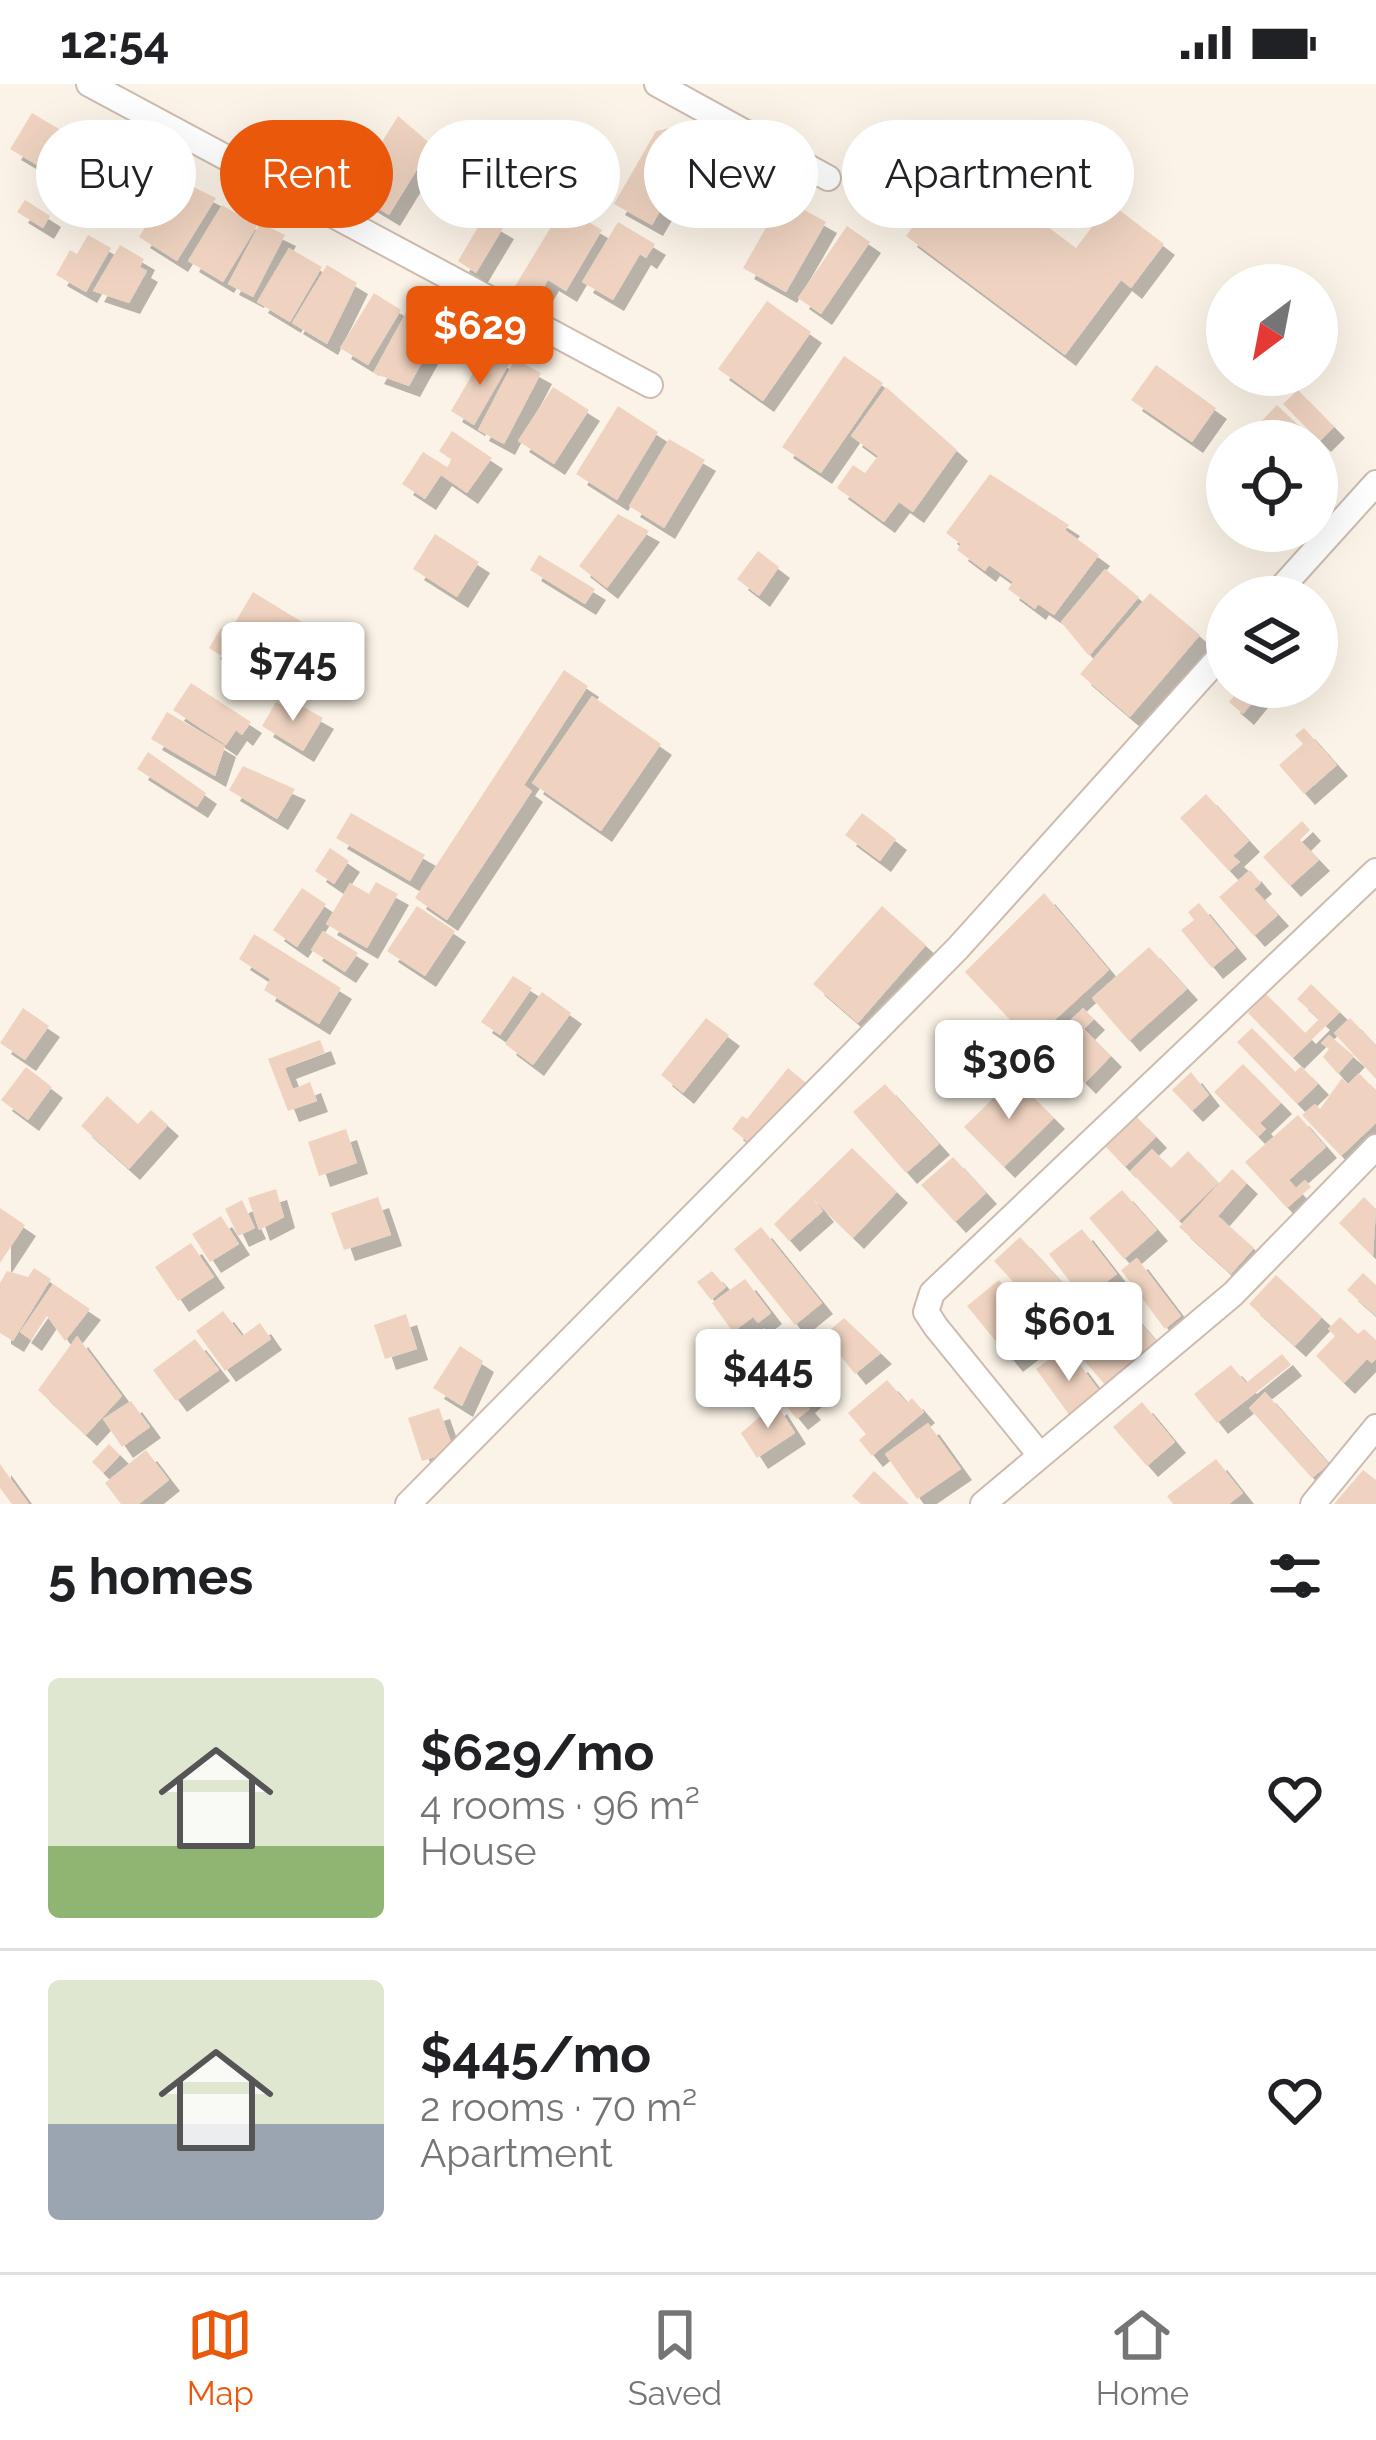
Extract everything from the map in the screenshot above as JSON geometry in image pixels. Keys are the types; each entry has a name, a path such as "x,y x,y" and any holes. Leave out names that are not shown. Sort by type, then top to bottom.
{"street":[{"path":"89,84 650,385"},
{"path":"657,84 828,178"},
{"path":"1292,576 1376,483"},
{"path":"408,1504 958,948 1206,672"},
{"path":"1040,1455 936,1327 926,1312 932,1294 1376,871"},
{"path":"982,1504 1234,1294 1376,1147"},
{"path":"1312,1504 1376,1427"}],"building":[{"path":"32,113 44,120 36,120 36,164 10,149"},
{"path":"398,116 417,132 417,169 393,208 393,124"},
{"path":"644,152 644,221 620,207 620,194"},
{"path":"196,188 216,198 177,261 139,237 145,228 196,228"},
{"path":"25,200 36,207 36,224 17,212"},
{"path":"220,208 220,228 256,228 223,282 188,261"},
{"path":"818,218 826,222 786,292 743,268 766,228 818,228"},
{"path":"1134,221 1164,244 1131,288 1121,280 1065,355 906,236 912,228 1049,228 1076,248 1091,228 1134,228"},
{"path":"620,223 655,244 646,258 640,254 613,300 582,282"},
{"path":"257,228 285,235 253,297 228,284"},
{"path":"478,228 503,228 476,273 458,261"},
{"path":"550,228 602,230 566,291 548,280 533,305 511,293"},
{"path":"846,228 870,242 821,314 798,298"},
{"path":"88,235 111,248 86,292 56,275 70,250 77,254"},
{"path":"120,245 144,259 140,267 147,271 129,303 93,291"},
{"path":"289,248 322,267 290,322 257,302"},
{"path":"327,265 357,283 327,344 292,323"},
{"path":"374,293 401,310 368,365 340,348"},
{"path":"767,301 811,332 763,401 718,369"},
{"path":"408,309 441,328 409,386 373,373"},
{"path":"486,351 509,364 474,425 451,411"},
{"path":"844,356 883,383 821,473 782,447"},
{"path":"515,359 541,373 504,444 478,430"},
{"path":"1156,365 1216,408 1192,442 1131,400"},
{"path":"553,387 589,410 554,464 518,441"},
{"path":"886,387 957,450 913,512 899,502 884,522 837,488 853,465 865,473 878,456 851,436"},
{"path":"1292,396 1304,396 1327,420 1299,420 1283,404"},
{"path":"1277,405 1293,420 1263,420"},
{"path":"618,406 658,432 617,500 576,474"},
{"path":"452,431 492,458 467,493 441,475 425,499 402,484 423,452 447,467 452,460 439,451"},
{"path":"669,439 705,460 664,528 629,506"},
{"path":"990,474 1069,525 1065,530 1099,555 1054,615 1038,604 1035,609 1008,589 1013,582 989,565 985,571 957,550 961,544 946,533"},
{"path":"618,514 649,531 607,588 579,566"},
{"path":"435,534 479,562 457,597 413,569"},
{"path":"758,551 779,567 759,596 737,579"},
{"path":"539,555 595,589 585,604 530,570"},
{"path":"1105,569 1139,597 1089,656 1061,622"},
{"path":"253,592 307,625 285,660 232,628"},
{"path":"1150,593 1200,635 1130,717 1080,674"},
{"path":"221,628 273,661 261,681 209,648"},
{"path":"564,670 588,686 524,785 532,791 447,920 415,898"},
{"path":"191,683 251,722 242,735 236,730 226,745 173,710"},
{"path":"592,696 661,744 601,831 532,783"},
{"path":"293,701 323,718 303,751 262,726 276,702 289,709"},
{"path":"167,712 225,746 215,776 151,739"},
{"path":"1304,728 1337,765 1304,794 1279,765 1303,744 1295,735"},
{"path":"148,752 206,793 197,807 137,769"},
{"path":"243,766 295,789 277,819 229,790"},
{"path":"1206,794 1249,841 1233,856 1240,862 1229,871 1180,818"},
{"path":"351,813 425,855 410,881 336,838"},
{"path":"862,813 896,839 880,861 845,835"},
{"path":"1302,821 1310,830 1300,840 1319,860 1290,886 1263,857"},
{"path":"330,848 349,861 334,884 315,871"},
{"path":"1250,870 1261,883 1254,889 1278,915 1254,936 1219,897"},
{"path":"376,882 398,894 367,948 326,924 350,883 369,894"},
{"path":"302,888 326,904 297,947 273,930"},
{"path":"1044,893 1109,970 1031,1042 965,972"},
{"path":"1199,903 1236,948 1212,968 1181,930 1194,920 1188,912"},
{"path":"417,906 455,931 425,976 387,951"},
{"path":"882,906 926,945 858,1023 813,984"},
{"path":"323,931 358,953 345,972 311,950"},
{"path":"254,934 341,988 319,1024 264,990 270,979 239,959"},
{"path":"1149,947 1187,989 1129,1041 1092,998"},
{"path":"513,976 532,988 500,1035 481,1022"},
{"path":"1311,984 1340,1012 1293,1058 1248,1013 1266,994 1305,1033 1319,1019 1297,999"},
{"path":"542,992 571,1013 533,1065 505,1044"},
{"path":"23,1008 49,1026 25,1060 0,1043"},
{"path":"1083,1008 1094,1019 1084,1029 1111,1056 1085,1083 1046,1044"},
{"path":"706,1018 729,1035 683,1093 661,1075"},
{"path":"1350,1018 1376,1046 1376,1079 1334,1033"},
{"path":"1252,1028 1295,1072 1301,1066 1318,1084 1297,1104 1237,1042"},
{"path":"1329,1035 1354,1056 1338,1074 1323,1057 1329,1049 1321,1043"},
{"path":"320,1040 325,1053 285,1068 293,1089 310,1082 317,1101 288,1111 268,1059"},
{"path":"1243,1064 1281,1103 1260,1123 1266,1129 1258,1137 1214,1092"},
{"path":"26,1067 52,1087 28,1120 1,1100"},
{"path":"788,1068 806,1083 754,1147 732,1129 742,1116 747,1119"},
{"path":"1191,1072 1209,1095 1192,1111 1172,1090"},
{"path":"1359,1073 1376,1091 1376,1123 1341,1156 1302,1115 1315,1104 1320,1109 1342,1078 1348,1084"},
{"path":"1014,1078 1054,1118 1004,1167 964,1127"},
{"path":"885,1084 939,1144 906,1173 853,1112"},
{"path":"107,1096 138,1124 151,1110 168,1125 129,1169 81,1126"},
{"path":"1298,1115 1326,1147 1289,1180 1296,1188 1305,1180 1311,1187 1287,1208 1245,1162"},
{"path":"1137,1117 1156,1137 1125,1167 1106,1147"},
{"path":"346,1129 357,1163 319,1176 308,1142"},
{"path":"852,1148 897,1192 853,1238 813,1199 823,1211 789,1241 774,1224"},
{"path":"1152,1149 1171,1168 1188,1151 1218,1183 1179,1221 1130,1171"},
{"path":"953,1157 986,1193 955,1222 921,1185"},
{"path":"1232,1169 1247,1183 1218,1216 1254,1248 1231,1274 1179,1227"},
{"path":"276,1189 284,1217 259,1230 248,1198"},
{"path":"1122,1190 1157,1230 1124,1259 1089,1218"},
{"path":"378,1197 391,1235 344,1250 331,1213"},
{"path":"1364,1197 1376,1209 1373,1256 1339,1223"},
{"path":"242,1200 255,1228 238,1236 225,1209"},
{"path":"0,1208 25,1225 0,1263"},
{"path":"221,1216 239,1244 210,1262 192,1234"},
{"path":"761,1227 822,1303 795,1325 734,1249"},
{"path":"1082,1229 1117,1274 1083,1299 1049,1254"},
{"path":"1020,1237 1080,1302 1054,1326 994,1261"},
{"path":"191,1243 214,1277 178,1301 155,1267"},
{"path":"1137,1258 1181,1316 1165,1329 1121,1270"},
{"path":"34,1268 51,1279 13,1341 0,1333 0,1283 7,1271 28,1277"},
{"path":"712,1271 726,1287 711,1300 697,1282"},
{"path":"1363,1273 1376,1285 1376,1316 1347,1290"},
{"path":"1276,1275 1322,1317 1295,1346 1249,1304"},
{"path":"745,1279 771,1313 758,1323 753,1317 733,1332 712,1303"},
{"path":"999,1280 1044,1336 1012,1361 967,1306"},
{"path":"53,1284 90,1309 65,1341 47,1316 31,1340 20,1332"},
{"path":"1110,1289 1157,1342 1106,1386 1060,1332"},
{"path":"223,1311 242,1336 260,1323 271,1339 225,1371 196,1331"},
{"path":"406,1314 417,1349 385,1359 374,1325"},
{"path":"1340,1317 1358,1334 1364,1329 1376,1340 1376,1359 1372,1363 1367,1359 1344,1383 1316,1356 1335,1336 1328,1329"},
{"path":"844,1318 881,1353 855,1374 824,1335"},
{"path":"77,1336 122,1396 86,1435 38,1390"},
{"path":"195,1339 219,1370 176,1401 153,1370"},
{"path":"460,1346 483,1361 462,1406 433,1388"},
{"path":"1056,1354 1066,1368 1077,1361 1101,1393 1070,1416 1036,1369"},
{"path":"1282,1354 1291,1365 1217,1423 1194,1394 1231,1365 1246,1383"},
{"path":"803,1359 824,1385 804,1402 810,1409 797,1419 763,1378 773,1369 780,1378"},
{"path":"887,1380 907,1403 912,1398 924,1412 872,1456 859,1440 866,1434 848,1413"},
{"path":"1265,1392 1329,1464 1312,1478 1249,1408"},
{"path":"131,1401 150,1427 122,1447 103,1419"},
{"path":"1142,1402 1175,1442 1147,1466 1113,1427"},
{"path":"776,1403 795,1433 757,1458 741,1433"},
{"path":"439,1408 454,1451 422,1461 408,1418"},
{"path":"928,1423 961,1469 917,1499 885,1454"},
{"path":"109,1444 120,1455 103,1473 92,1462"},
{"path":"146,1450 169,1480 139,1504 121,1504 105,1483"},
{"path":"1216,1459 1243,1493 1229,1504 1173,1504 1167,1496"},
{"path":"0,1464 29,1504 12,1504 0,1488"},
{"path":"1363,1470 1376,1480 1376,1504 1334,1504"},
{"path":"874,1471 909,1504 861,1504 852,1496"}]}
